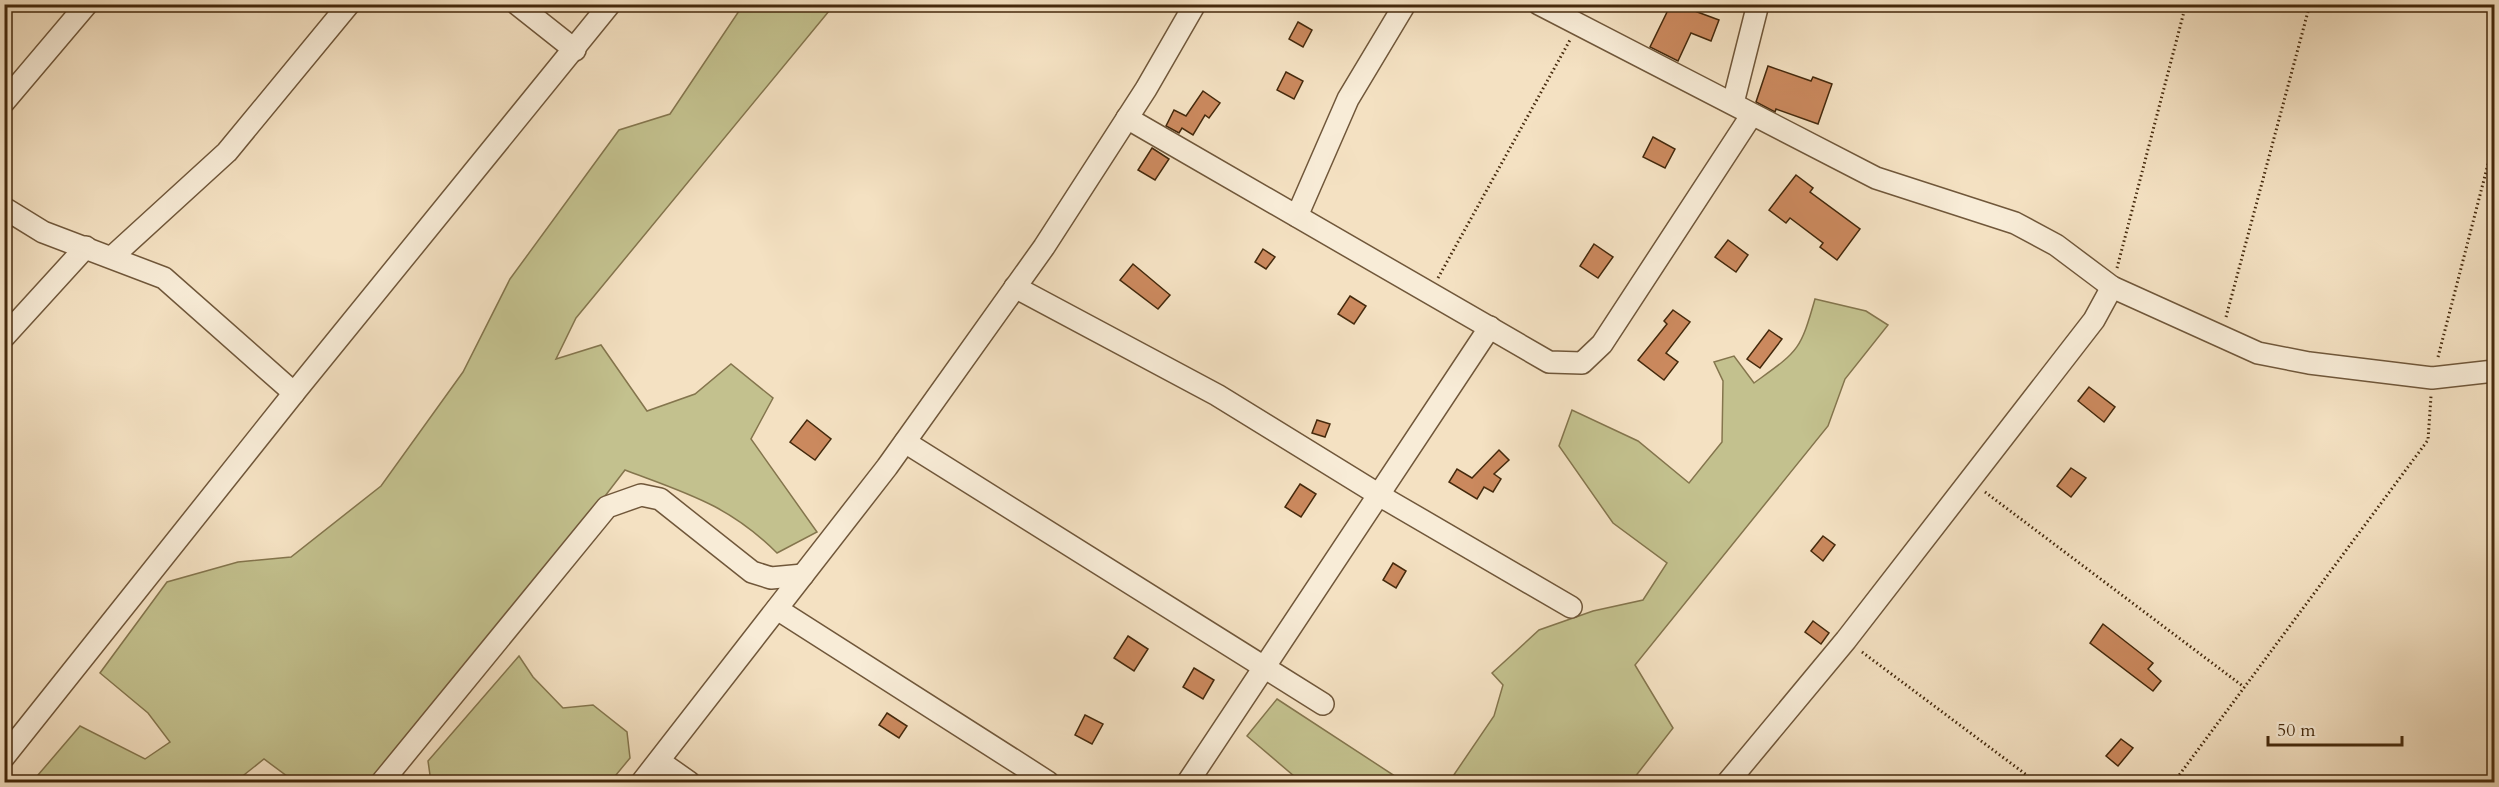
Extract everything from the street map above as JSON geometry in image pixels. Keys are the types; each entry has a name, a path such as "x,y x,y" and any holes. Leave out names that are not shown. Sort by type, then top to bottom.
{"street":[{"path":"4,102 87,4"},
{"path":"112,257 227,152 349,4"},
{"path":"517,4 574,50"},
{"path":"4,757 294,393 610,4"},
{"path":"642,783 905,442 1015,287 1127,118 1194,4"},
{"path":"1297,216 1348,99 1405,4"},
{"path":"1539,4 1733,104 1751,116 1876,178 2015,223 2056,245 2112,287 2258,352 2308,363 2432,378 2494,371"},
{"path":"1733,104 1758,4"},
{"path":"1127,118 1549,362 1582,363 1602,344 1751,116"},
{"path":"4,208 43,232 164,278 294,393"},
{"path":"4,337 86,247"},
{"path":"1015,287 1217,394 1379,495 1571,607"},
{"path":"1728,783 1846,640 2094,320 2112,287"},
{"path":"1188,783 1490,327"},
{"path":"905,442 1266,666 1323,704"},
{"path":"382,783 608,507 641,495 660,499 752,572 771,578 803,575"},
{"path":"777,609 1048,783"},
{"path":"659,761 689,783"}],"path":[{"path":"2112,287 2186,4"},
{"path":"2221,336 2310,4"},
{"path":"1430,292 1578,25"},
{"path":"2174,783 2428,440 2432,378 2494,141"},
{"path":"1970,480 2244,687"},
{"path":"1846,640 2036,783"}],"shaded area":[{"path":"743,5 834,5 576,318 556,359 601,345 647,411 695,394 731,364 773,398 751,439 817,532 777,553 742,523 706,502 625,470 394,771 367,782 295,782 264,759 235,782 32,782 80,726 145,759 170,742 148,713 100,673 167,582 238,562 291,557 381,486 463,372 510,279 619,130 670,114"},
{"path":"1815,299 1866,311 1888,325 1845,379 1828,426 1635,665 1673,728 1631,782 1449,782 1494,716 1503,685 1492,673 1539,630 1593,611 1643,600 1667,563 1613,523 1559,446 1572,410 1638,441 1689,483 1722,442 1723,381 1714,362 1734,356 1754,383 1780,364 1795,349 1805,330"},
{"path":"519,656 533,677 563,708 593,705 627,732 630,758 616,775 605,782 431,782 428,761"},
{"path":"1277,699 1404,782 1301,782 1247,736"}],"building":[{"path":"1671,4 1694,4 1692,10 1719,20 1711,41 1691,33 1678,61 1650,47"},
{"path":"1298,22 1312,30 1303,47 1289,39"},
{"path":"1768,66 1811,81 1813,77 1832,84 1818,124 1776,109 1775,112 1756,102"},
{"path":"1286,72 1303,81 1294,99 1277,90"},
{"path":"1203,91 1220,103 1209,118 1205,115 1193,135 1182,128 1179,133 1166,126 1174,110 1186,116"},
{"path":"1653,137 1675,149 1665,168 1643,157"},
{"path":"1152,148 1169,159 1155,180 1138,170"},
{"path":"1796,175 1813,188 1810,192 1860,229 1837,260 1820,247 1823,243 1790,218 1786,223 1769,210"},
{"path":"1728,240 1748,255 1736,272 1715,257"},
{"path":"1594,244 1613,257 1598,278 1580,266"},
{"path":"1263,249 1275,257 1266,269 1255,262"},
{"path":"1133,264 1170,295 1158,309 1120,280"},
{"path":"1350,296 1366,306 1354,324 1338,314"},
{"path":"1673,310 1690,322 1666,353 1678,362 1664,380 1638,360 1667,324 1664,321"},
{"path":"1769,330 1782,339 1760,368 1747,359"},
{"path":"2089,387 2115,407 2104,422 2078,401"},
{"path":"807,420 831,439 815,460 790,442"},
{"path":"1317,420 1330,424 1325,437 1312,433"},
{"path":"1499,450 1509,460 1494,474 1501,479 1493,492 1484,487 1477,499 1449,482 1457,469 1472,478"},
{"path":"2071,468 2086,478 2071,497 2057,486"},
{"path":"1300,484 1316,494 1301,517 1285,507"},
{"path":"1823,536 1835,545 1823,561 1811,551"},
{"path":"1393,563 1406,571 1396,588 1383,580"},
{"path":"1813,621 1829,633 1821,644 1805,632"},
{"path":"2103,624 2153,663 2148,669 2161,681 2153,691 2090,643"},
{"path":"1128,636 1148,649 1134,671 1114,658"},
{"path":"1194,668 1214,680 1203,699 1183,687"},
{"path":"887,713 907,726 899,738 879,725"},
{"path":"1085,715 1103,724 1092,744 1075,735"},
{"path":"2121,739 2133,748 2118,766 2106,756"}]}
